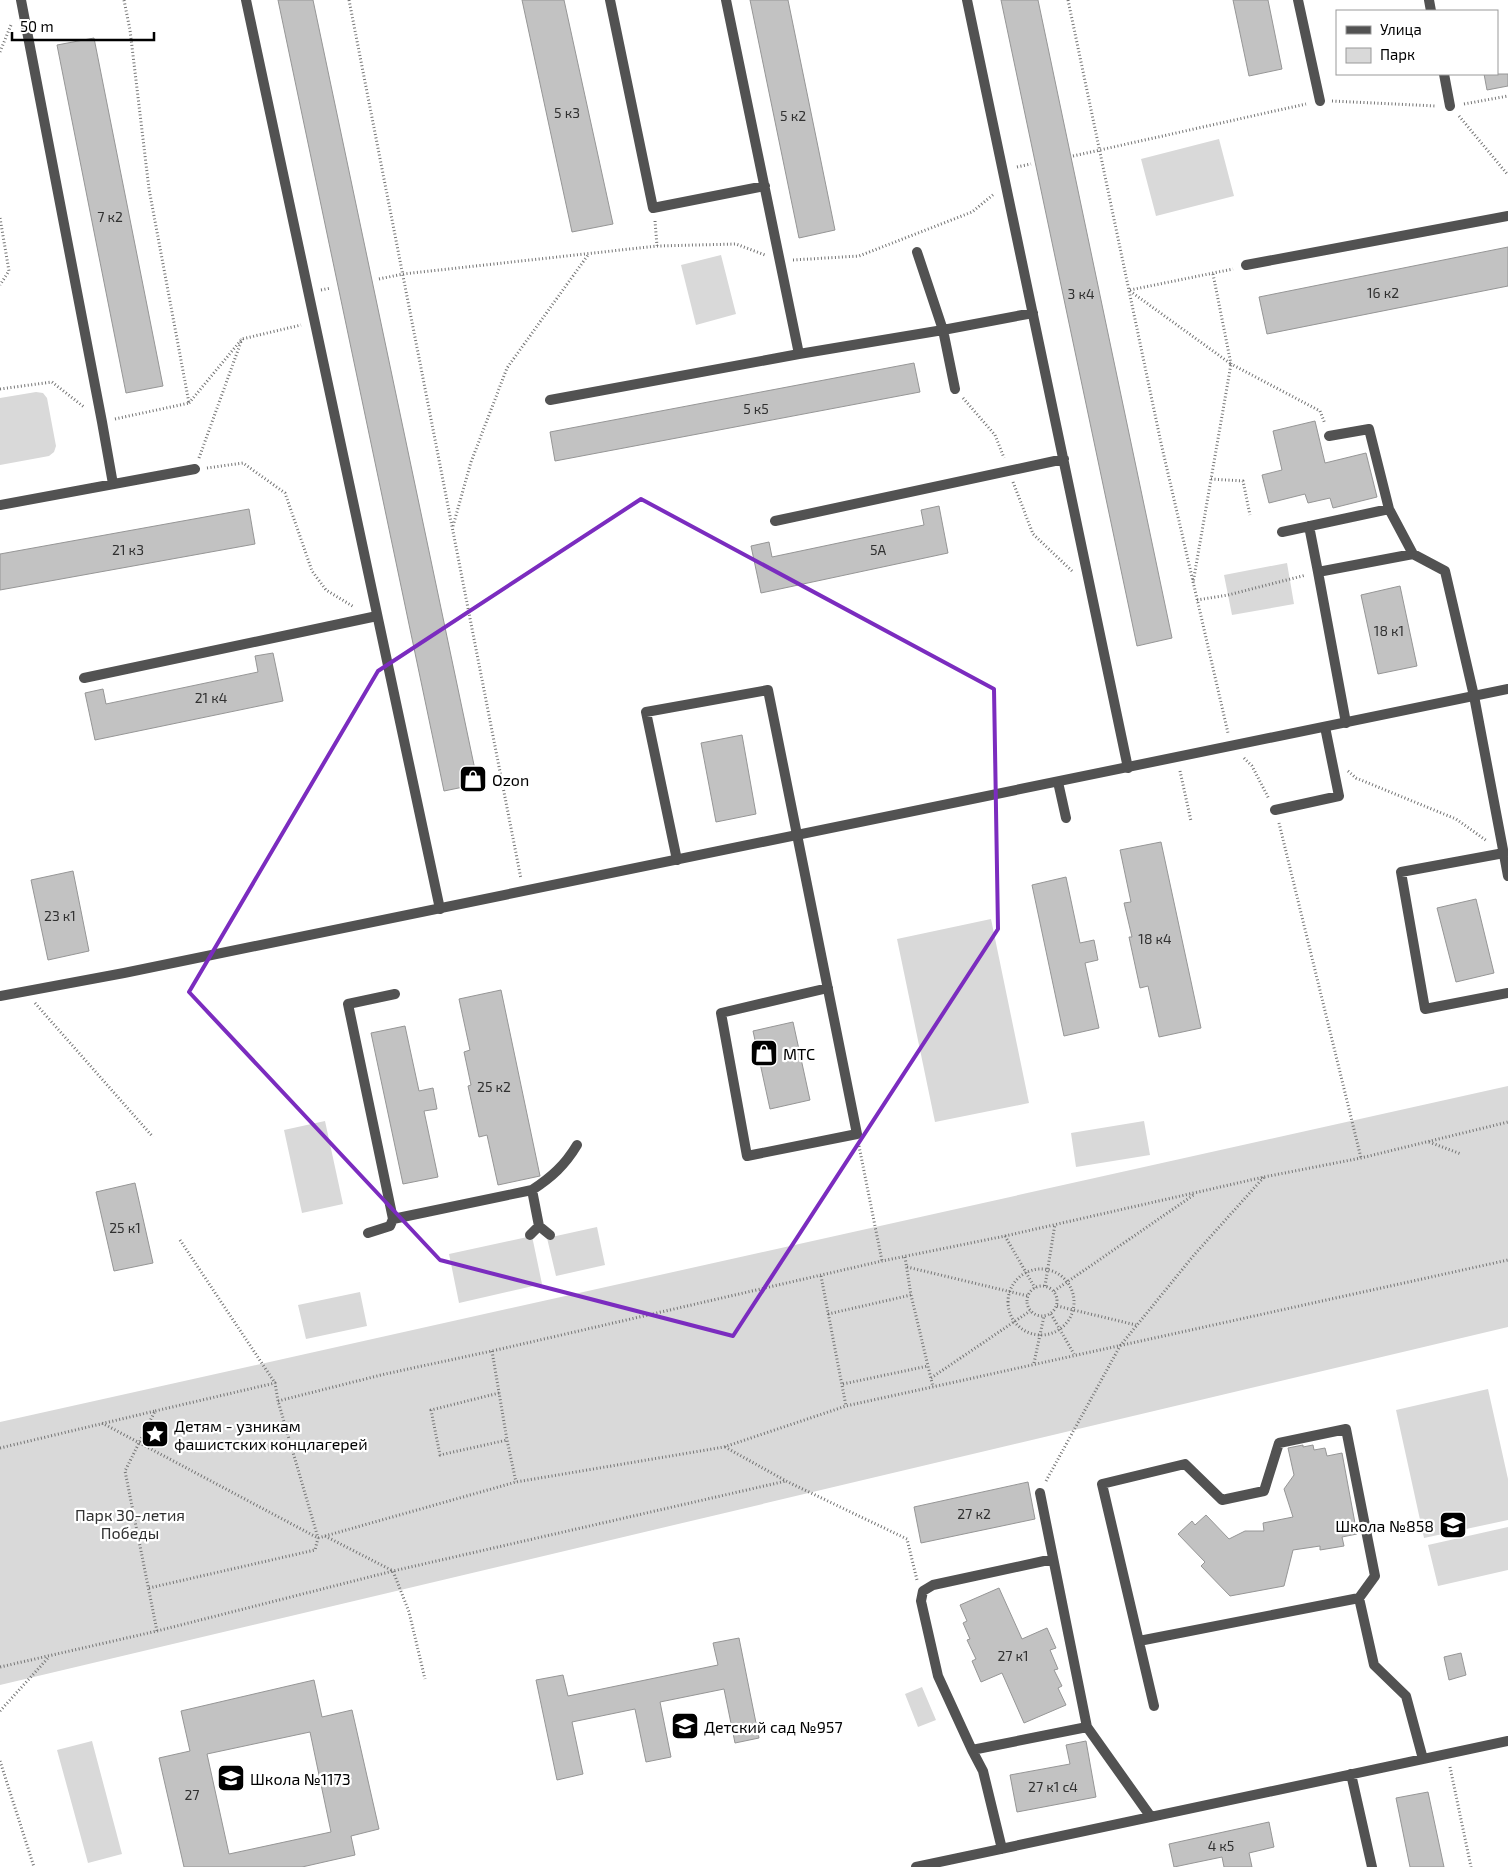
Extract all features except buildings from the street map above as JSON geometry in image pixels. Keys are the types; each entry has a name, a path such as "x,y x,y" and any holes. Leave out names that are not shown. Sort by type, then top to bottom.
{"street":[{"path":"21,0 102,422 112,484"},
{"path":"246,0 440,909"},
{"path":"610,0 653,208 765,186"},
{"path":"726,0 799,354"},
{"path":"967,0 1128,768"},
{"path":"1298,0 1320,101"},
{"path":"1444,75 1450,106"},
{"path":"1246,265 1508,216"},
{"path":"917,252 943,330 955,389"},
{"path":"550,400 1033,313"},
{"path":"1329,436 1369,429 1389,509 1413,554 1445,571 1474,696 1508,876"},
{"path":"775,521 1064,459"},
{"path":"0,505 195,469"},
{"path":"1282,532 1389,509"},
{"path":"1309,526 1346,723"},
{"path":"1318,572 1413,554"},
{"path":"84,678 377,616"},
{"path":"0,996 117,975 1508,689"},
{"path":"677,860 646,712 768,690 797,836 828,988 857,1134 748,1156 721,1013 828,988"},
{"path":"1274,810 1339,796 1325,727"},
{"path":"1058,782 1066,818"},
{"path":"1504,853 1401,872 1425,1009 1508,993"},
{"path":"368,1233 390,1226 393,1219 348,1004 395,994"},
{"path":"393,1219 532,1190 561,1168 577,1145"},
{"path":"532,1190 539,1226 550,1234"},
{"path":"530,1235 539,1226"},
{"path":"1139,1641 1359,1598 1375,1576 1346,1429 1278,1443 1264,1491 1222,1500 1185,1464 1102,1484 1154,1706"},
{"path":"1040,1493 1087,1728 1151,1817"},
{"path":"1002,1849 983,1771 938,1676 921,1601 923,1591 932,1585 1053,1559"},
{"path":"1359,1598 1374,1665 1406,1696 1423,1759"},
{"path":"972,1750 1087,1728"},
{"path":"916,1867 1508,1741"},
{"path":"1351,1774 1372,1867"}],"path":[{"path":"124,0 130,30 149,189 189,403"},
{"path":"349,0 524,892"},
{"path":"1068,0 1193,585 1231,746 1252,766 1274,810 1361,1158"},
{"path":"1073,156 1320,101 1450,106 1508,96"},
{"path":"1450,106 1508,175"},
{"path":"379,278 657,246 736,244 780,260 859,256 972,212 1006,184"},
{"path":"653,208 657,246"},
{"path":"0,218 9,271 0,285"},
{"path":"452,526 472,462 508,368 589,254"},
{"path":"1130,290 1213,274 1246,265"},
{"path":"1193,585 1231,364 1213,274"},
{"path":"1130,290 1231,364 1320,411 1329,436"},
{"path":"0,389 52,382 102,422 189,403 242,339 315,322"},
{"path":"242,339 195,469 243,463 285,493 312,571 326,590 348,602 366,616 377,616"},
{"path":"955,389 995,435 1005,462"},
{"path":"1211,479 1243,481 1250,515"},
{"path":"1012,480 1033,534 1091,588"},
{"path":"1197,600 1228,595 1318,572"},
{"path":"1331,757 1356,778 1456,819 1504,853"},
{"path":"1179,768 1191,821"},
{"path":"26,991 153,1137"},
{"path":"278,1401 385,1374 882,1261 1005,1236 1264,1177 1361,1158 1508,1122"},
{"path":"857,1134 882,1261"},
{"path":"1428,1142 1461,1154"},
{"path":"1040,1493 1120,1346 1194,1254 1264,1177"},
{"path":"1054,1291 1197,1192"},
{"path":"1045,1286 1055,1224"},
{"path":"1005,1236 1035,1288"},
{"path":"149,1588 315,1550 318,1538 278,1401 275,1383 180,1240"},
{"path":"905,1256 911,1295 934,1387"},
{"path":"102,1423 318,1538 516,1482 724,1447 846,1406 1034,1363 1120,1346 1508,1260"},
{"path":"907,1267 1028,1296"},
{"path":"1034,1270 1048,1270 1061,1276 1067,1282 1072,1290 1073,1309 1070,1318 1059,1328 1048,1334 1040,1334 1029,1332 1015,1321 1010,1313 1008,1304 1010,1292 1018,1278 1034,1270"},
{"path":"821,1276 846,1406"},
{"path":"1045,1286 1054,1291 1057,1306 1051,1314 1039,1316 1030,1311 1026,1301 1035,1288 1045,1286"},
{"path":"828,1314 911,1295"},
{"path":"1057,1306 1137,1325"},
{"path":"931,1378 1030,1311"},
{"path":"1051,1314 1075,1354"},
{"path":"1034,1363 1044,1316"},
{"path":"492,1351 516,1482"},
{"path":"843,1384 928,1366"},
{"path":"0,1448 275,1383"},
{"path":"499,1393 431,1410 440,1455 507,1440"},
{"path":"155,1411 125,1472 157,1631"},
{"path":"724,1447 786,1482 907,1539 915,1575 923,1591"},
{"path":"0,1667 157,1631 393,1571 786,1482"},
{"path":"324,1536 393,1571 409,1612 425,1680"},
{"path":"0,1711 50,1656"},
{"path":"1447,1754 1471,1867"},
{"path":"0,1761 34,1867"}],"highlighted area":[{"path":"641,499 994,689 998,929 733,1336 440,1260 189,992 378,671"}],"green space":[{"path":"1219,139 1234,196 1156,216 1141,159"},
{"path":"721,255 736,314 696,325 681,265"},
{"path":"36,392 43,393 47,398 56,446 54,452 49,456 0,465 0,398"},
{"path":"1287,563 1294,604 1232,615 1224,575"},
{"path":"991,919 1029,1103 935,1122 897,939"},
{"name":"Парк 30-летия Победы","path":"1508,1086 1508,1327 0,1685 0,1422"},
{"path":"325,1121 343,1204 302,1213 284,1130"},
{"path":"1144,1121 1150,1155 1076,1167 1071,1133"},
{"path":"597,1227 605,1265 556,1276 547,1238"},
{"path":"532,1236 542,1284 459,1303 449,1254"},
{"path":"360,1292 367,1326 306,1339 298,1305"},
{"path":"1488,1389 1508,1479 1508,1520 1424,1538 1396,1410"},
{"path":"1508,1527 1508,1570 1438,1586 1428,1545"},
{"path":"922,1687 936,1720 918,1727 905,1694"},
{"path":"92,1741 122,1854 88,1863 57,1750"}],"place":[{"name":"Ozon","path":"473,779"},
{"name":"МТС","path":"764,1053"},
{"name":"Детям - узникам фашистских концлагерей","path":"155,1434"},
{"name":"Школа №858","path":"1453,1525"},
{"name":"Детский сад №957","path":"685,1726"},
{"name":"Школа №1173","path":"231,1778"}]}
